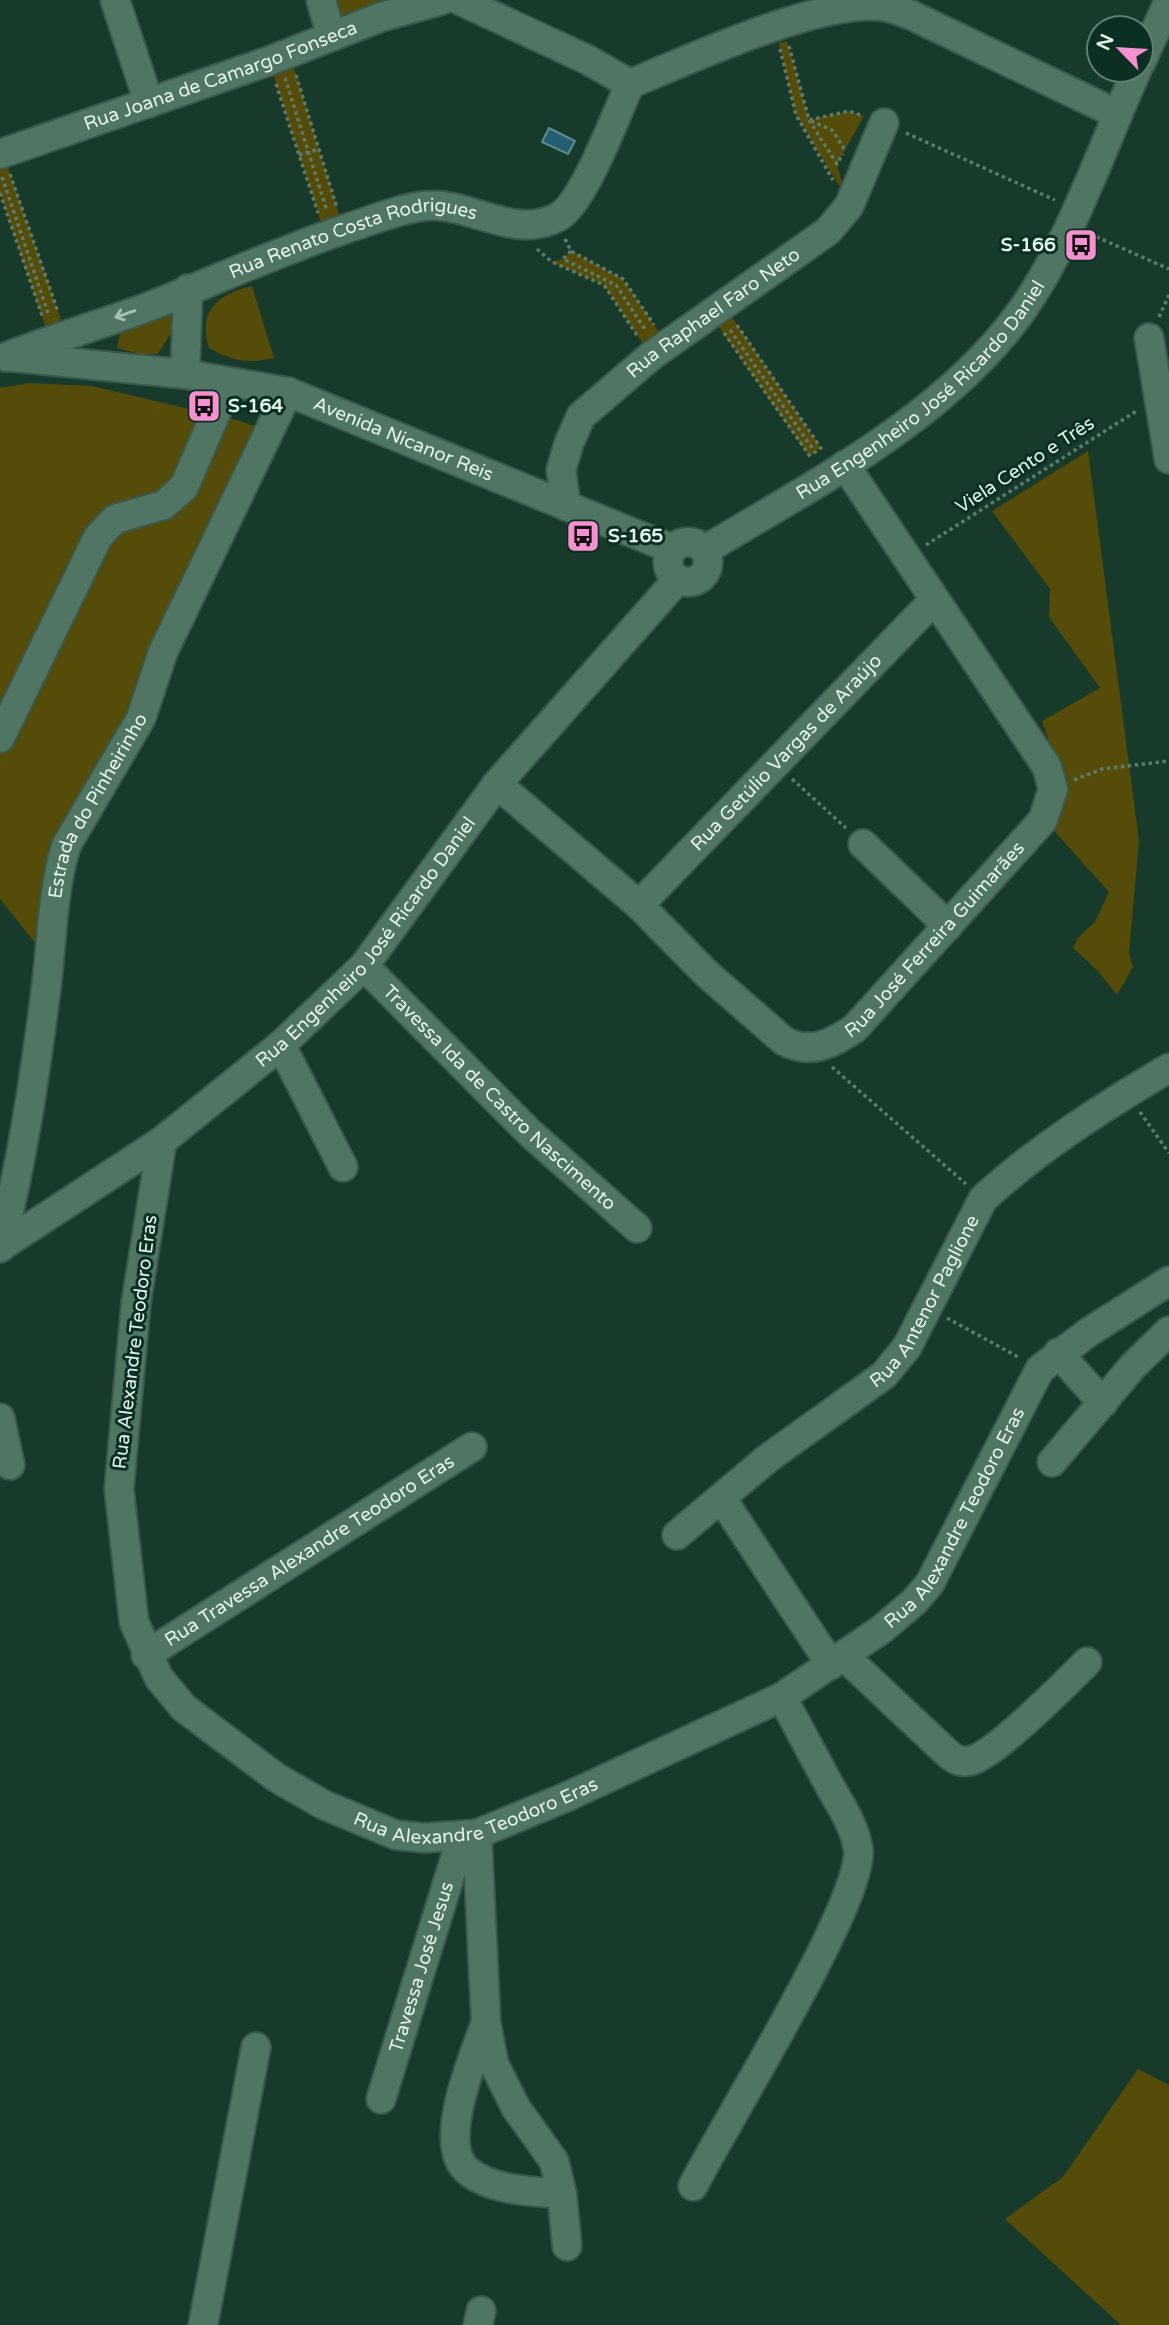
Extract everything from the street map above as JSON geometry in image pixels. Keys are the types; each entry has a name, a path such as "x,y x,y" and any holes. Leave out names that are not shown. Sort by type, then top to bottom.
{"street":[{"path":"115,0 149,103"},
{"path":"321,0 331,35"},
{"name":"Rua Joana de Camargo Fonseca","path":"1,160 331,35 442,0"},
{"path":"459,0 588,60 630,84"},
{"path":"1155,32 1169,1"},
{"path":"556,219 567,211 581,192 630,84 779,24 852,6 880,6 912,15 1117,114"},
{"name":"Rua Engenheiro José Ricardo Daniel","path":"705,550 834,472 952,390 1020,313 1054,256 1131,84"},
{"name":"Rua Raphael Faro Neto","path":"566,506 561,470 581,416 659,350 838,220 849,206 868,122"},
{"name":"Rua Renato Costa Rodrigues","path":"3,358 155,304 334,232 398,211 427,206 454,207 521,226 556,219"},
{"path":"185,374 188,289"},
{"path":"1150,338 1169,459"},
{"name":"Avenida Nicanor Reis","path":"3,358 185,374 288,392 672,550"},
{"path":"0,737 97,537 115,519 174,499 184,487 229,383"},
{"name":"Estrada do Pinheirinho","path":"0,1247 8,1173 46,990 60,867 66,846 141,718 163,652 288,392"},
{"path":"834,472 906,558 1048,767 1053,789"},
{"path":"689,541 705,550 709,563 704,576 691,582 678,579 669,568 672,550 689,541"},
{"name":"Rua Engenheiro José Ricardo Daniel","path":"0,1247 162,1141 281,1045 364,966 497,784 678,579"},
{"name":"Rua Getúlio Vargas de Araújo","path":"639,905 933,600"},
{"path":"497,784 639,905 766,1029 796,1048 811,1048"},
{"name":"Rua José Ferreira Guimarães","path":"811,1048 839,1039 855,1028 1043,820 1053,789"},
{"path":"863,844 947,926"},
{"name":"Travessa Ida de Castro Nascimento","path":"364,966 530,1133 637,1228"},
{"path":"281,1045 343,1167"},
{"name":"Rua Antenor Paglione","path":"677,1535 767,1459 884,1375 907,1348 983,1199 1002,1182 1127,1093 1169,1068"},
{"name":"Rua Alexandre Teodoro Eras","path":"162,1141 136,1303 119,1489 134,1622 146,1655 159,1678 184,1708 277,1778 324,1805 396,1835 425,1838 470,1835 564,1798 782,1696 838,1661 915,1601 930,1583 1049,1361"},
{"path":"1103,1403 1049,1361 1169,1282"},
{"path":"1052,1462 1133,1366 1169,1331"},
{"path":"0,1418 10,1465"},
{"name":"Rua Travessa Alexandre Teodoro Eras","path":"146,1655 472,1447"},
{"path":"722,1499 838,1661 955,1759 965,1762 977,1759 1087,1662"},
{"path":"693,2186 778,2035 842,1910 855,1875 859,1852 853,1827 782,1696"},
{"path":"470,1835 486,2023 499,2075 516,2108 554,2161 562,2194 567,2246"},
{"name":"Travessa José Jesus","path":"381,2099 470,1835"},
{"path":"486,2023 458,2112 455,2151 467,2171 482,2179 500,2186 562,2194"},
{"path":"203,2325 256,2047"}],"path":[{"path":"779,24 809,120 837,164 852,139"},
{"path":"779,24 796,115 839,190"},
{"path":"279,56 319,149 334,232"},
{"path":"279,56 334,232"},
{"path":"279,56 299,155 334,232"},
{"path":"809,120 849,111 1072,217 1169,269"},
{"path":"809,120 823,124 845,150"},
{"path":"299,155 319,149"},
{"path":"1,160 58,337"},
{"path":"1,160 58,337"},
{"path":"0,193 58,337"},
{"path":"556,219 570,251 623,279 659,350"},
{"path":"521,226 528,242 552,262 604,285 659,350"},
{"path":"552,262 563,259 570,251"},
{"path":"563,259 616,285 659,350"},
{"path":"604,285 614,274"},
{"path":"716,309 779,387 834,472"},
{"path":"716,309 834,472"},
{"path":"716,309 767,395 834,472"},
{"path":"767,395 779,387"},
{"name":"Viela Cento e Três","path":"906,558 1159,396"},
{"path":"1053,789 1102,769 1169,761"},
{"path":"775,763 863,844"},
{"path":"811,1048 983,1199"},
{"path":"1127,1093 1169,1153"},
{"path":"929,1308 1049,1361"}],"shaded area":[{"path":"332,0 403,0 343,22"},
{"path":"787,41 809,120 849,111 864,116 837,164 845,195 796,115 779,43"},
{"path":"289,52 344,230 325,235 269,61"},
{"path":"3,153 66,334 50,340 0,193 0,154"},
{"path":"571,251 623,279 667,344 651,356 604,285 552,262 563,259"},
{"path":"252,286 274,358 240,360 209,348 206,324 213,306 229,294"},
{"path":"723,304 821,448 809,456 710,314"},
{"path":"172,312 174,328 158,354 139,354 117,348 121,329"},
{"path":"30,383 92,386 240,421 265,430 136,701 41,950 0,899 0,388"},
{"path":"1088,451 1139,841 1129,953 1133,967 1117,995 1097,970 1073,948 1078,938 1095,922 1109,892 1047,823 1058,769 1042,721 1100,688 1049,617 1050,589 992,511"},
{"path":"1138,2069 1169,2085 1169,2325 1121,2325 1005,2219 1063,2177"}],"water":[{"path":"549,128 575,141 568,154 542,142"}],"place":[{"name":"S-166","path":"1081,245"},
{"name":"S-164","path":"204,406"},
{"name":"S-165","path":"583,536"}]}
